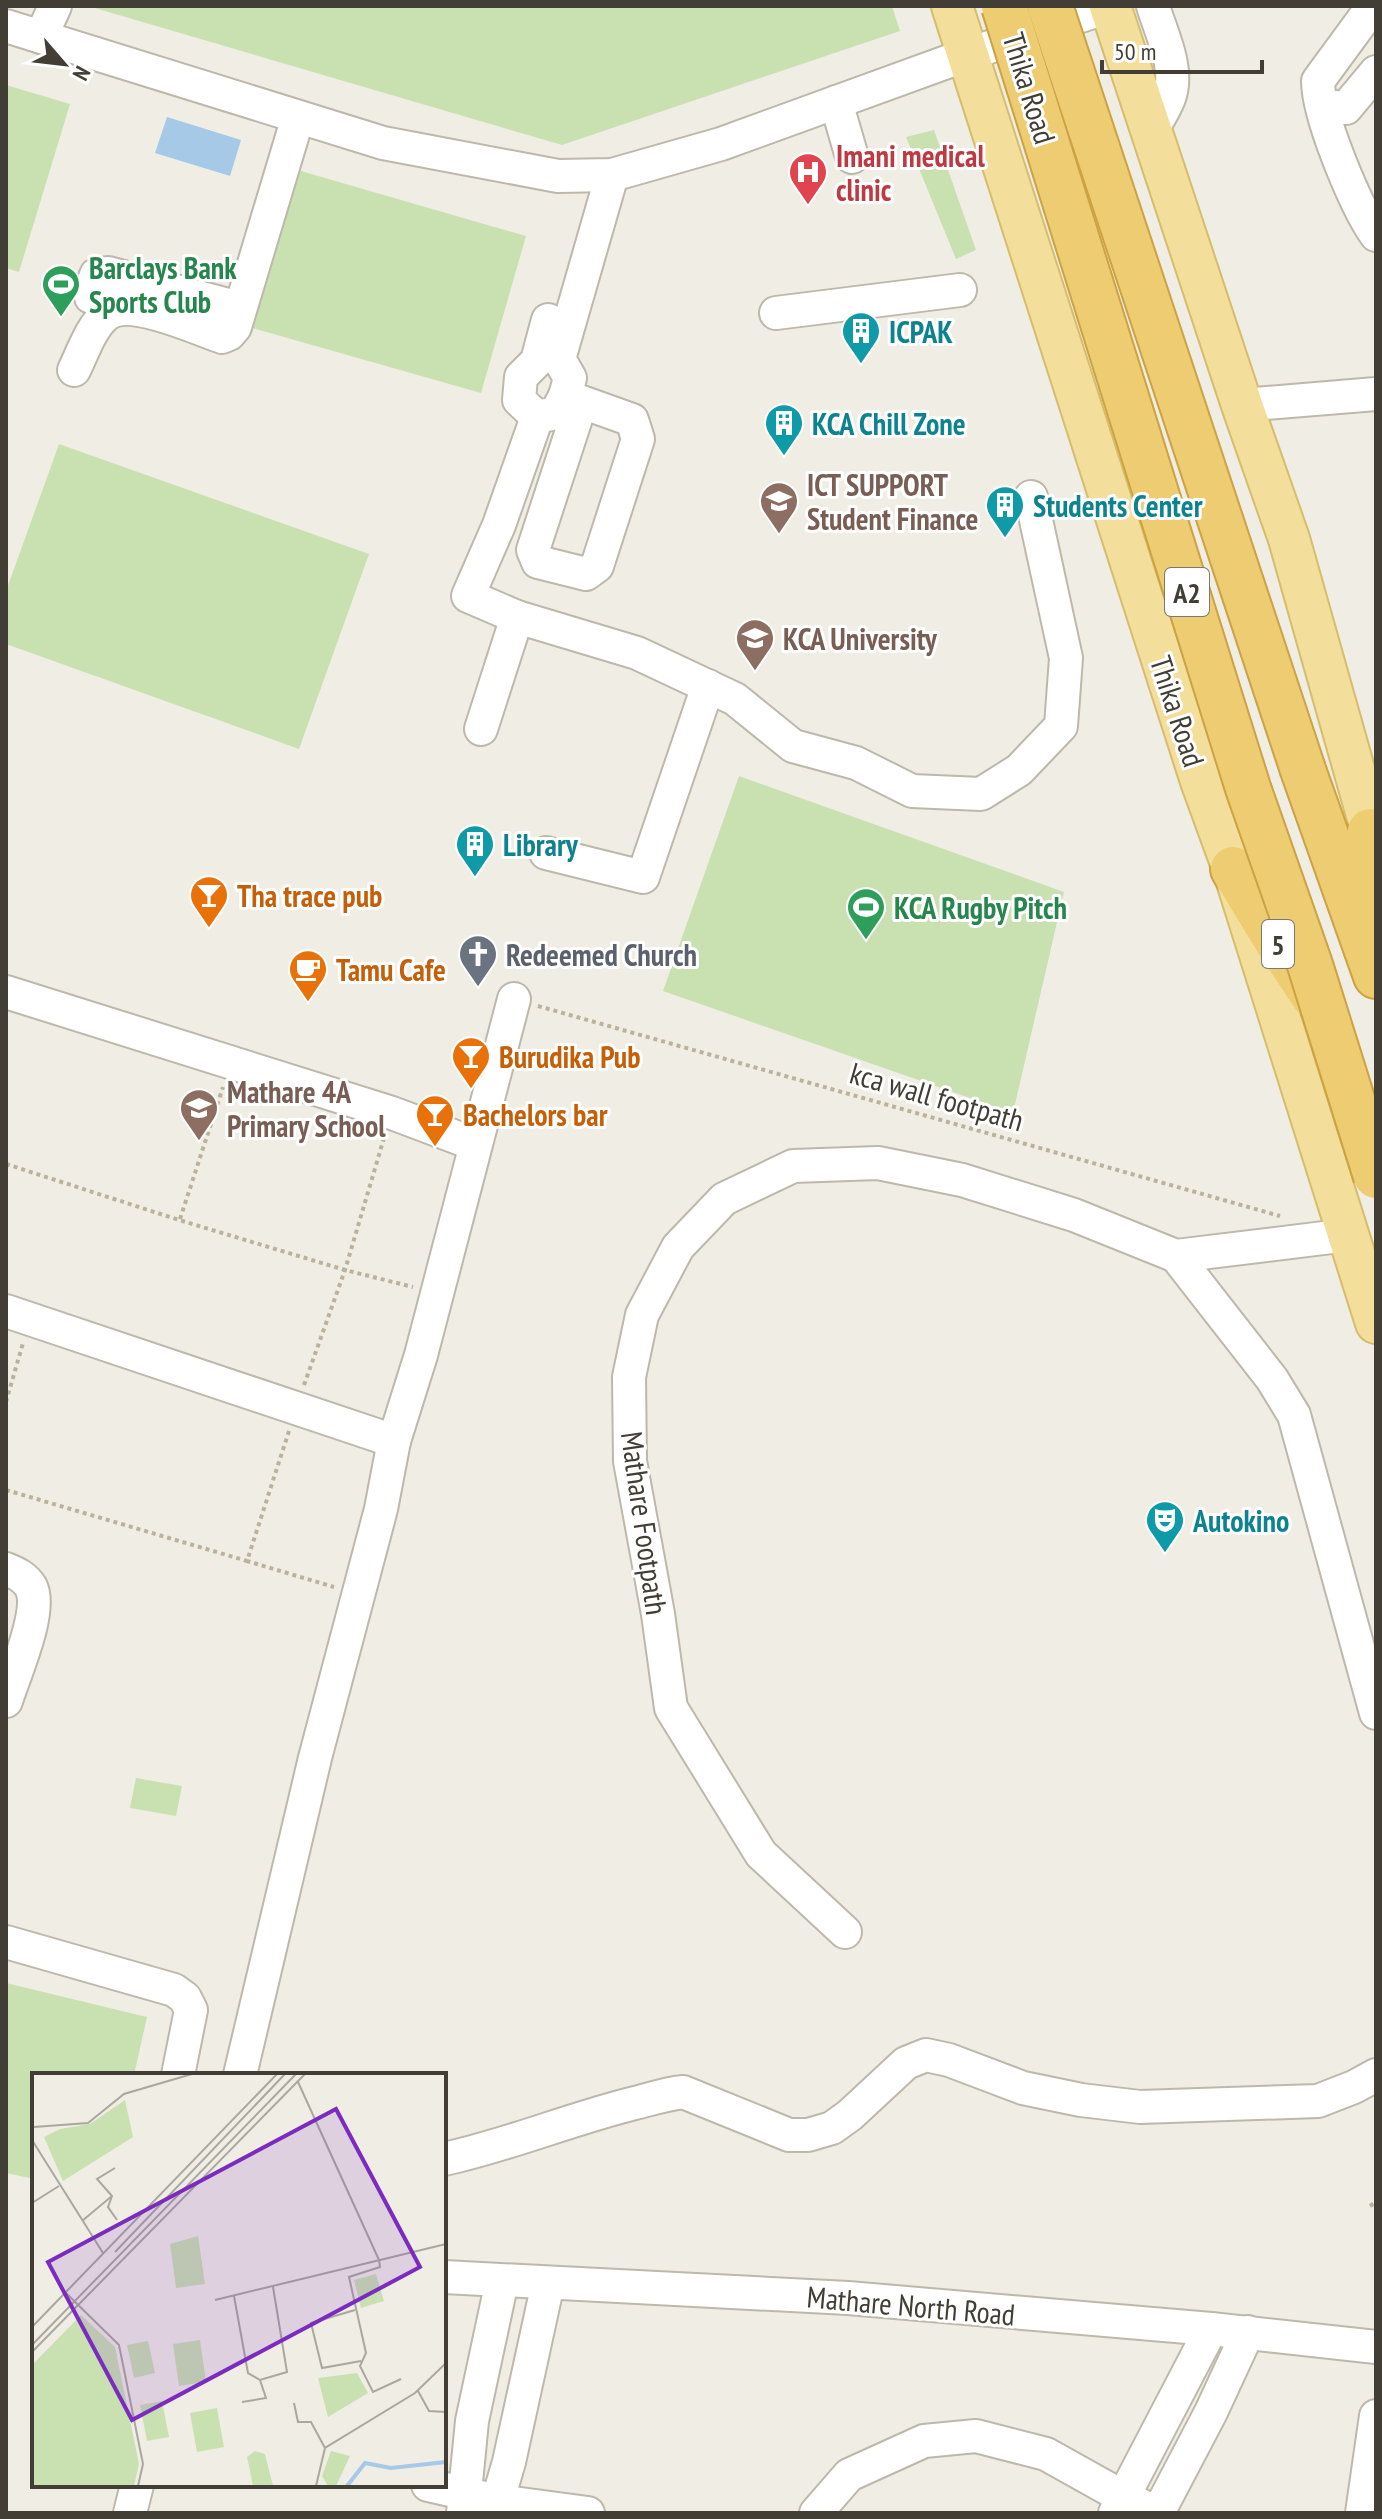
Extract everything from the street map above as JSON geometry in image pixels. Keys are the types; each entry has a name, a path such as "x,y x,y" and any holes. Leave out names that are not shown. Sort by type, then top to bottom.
{"highway":[{"name":"Thika Road","path":"1004,6 1248,788 1327,1016 1376,1176"},
{"name":"Thika Road","path":"1050,6 1303,770 1376,976"},
{"path":"1373,839 1376,884"},
{"name":"5","path":"1233,869 1327,1016"}],"main road":[{"name":"Thika Road","path":"952,6 1196,766 1233,869 1376,1323"},
{"path":"1110,6 1289,539 1373,839"}],"street":[{"path":"41,37 55,6"},
{"path":"6,26 383,143 558,176 602,175 721,144 1110,6"},
{"path":"1151,131 1170,97 1172,79 1170,58 1153,6"},
{"path":"1373,6 1318,81 1318,95 1331,140 1351,188 1376,235"},
{"path":"1323,106 1346,108 1376,72"},
{"path":"836,102 852,157"},
{"path":"74,370 100,321 108,313 122,308 140,309 222,337 229,334 235,327 298,117"},
{"path":"573,399 556,413 531,411 519,400 521,377 548,360 602,175"},
{"path":"776,313 960,290"},
{"path":"548,360 570,378 573,399 533,550 538,562 586,574 597,566 638,439 632,420 573,399"},
{"path":"1242,405 1376,394"},
{"path":"531,411 499,525 468,596 517,617 637,653 735,699 793,746 856,763 912,791 981,794 1019,770 1061,726 1066,658 1031,497"},
{"path":"481,729 517,617"},
{"path":"546,853 643,877 708,686"},
{"path":"6,992 392,1113 475,1146"},
{"path":"240,2073 308,1788 381,1509 394,1441 421,1355 514,999"},
{"name":"Mathare Footpath","path":"845,1932 761,1854 671,1708 658,1614 630,1461 629,1377 642,1315 678,1247 724,1199 793,1166 878,1163 962,1180 1074,1215 1176,1256 1348,1235"},
{"path":"1176,1256 1272,1379 1294,1415 1376,1713"},
{"path":"18,1316 394,1441"},
{"path":"6,1569 24,1578 32,1588 35,1600 6,1701"},
{"path":"6,1942 174,1990 185,1998 191,2010 178,2073"},
{"path":"446,2158 549,2130 581,2117 683,2092 789,2135 808,2135 832,2128 906,2063 926,2055 949,2060 1023,2088 1081,2100 1140,2107 1318,2101 1376,2075"},
{"name":"Mathare North Road","path":"446,2277 848,2298 1248,2332 1376,2347"},
{"path":"464,2502 472,2421 502,2281"},
{"path":"496,2507 509,2462 548,2283"},
{"path":"1119,2505 1211,2329"},
{"path":"816,2513 849,2475 924,2441 976,2436 1046,2454 1119,2505 1158,2513 1211,2412 1248,2332"},
{"path":"1362,2513 1376,2416"},
{"path":"130,2513 136,2487"},
{"path":"432,2487 464,2502 588,2513"}],"path":[{"name":"kca wall footpath","path":"514,999 1287,1218"},
{"path":"179,1220 231,1062"},
{"path":"6,1164 179,1220 436,1294"},
{"path":"6,1402 18,1316"},
{"path":"6,1490 247,1561"},
{"path":"1370,2206 1376,2202"}],"green space":[{"path":"88,6 892,6 900,31 562,145"},
{"path":"6,85 70,104 19,272 6,268"},
{"path":"934,130 976,250 956,259 906,137"},
{"path":"280,165 526,236 481,393 235,323"},
{"path":"59,444 369,554 299,749 6,644 6,591"},
{"name":"KCA Rugby Pitch","path":"739,776 1064,892 1013,1113 663,991"},
{"path":"136,1778 182,1786 176,1816 130,1808"},
{"path":"6,1983 147,2017 134,2073 32,2073 32,2179 6,2173"}],"water":[{"path":"167,117 241,140 230,176 155,153"}],"place":[{"name":"Imani medical clinic","path":"808,206"},
{"name":"Barclays Bank Sports Club","path":"61,318"},
{"name":"ICPAK","path":"861,365"},
{"name":"KCA Chill Zone","path":"784,457"},
{"name":"ICT SUPPORT Student Finance","path":"779,535"},
{"name":"Students Center","path":"1005,539"},
{"name":"KCA University","path":"755,672"},
{"name":"Library","path":"475,878"},
{"name":"Tha trace pub","path":"209,929"},
{"name":"KCA Rugby Pitch","path":"866,941"},
{"name":"Redeemed Church","path":"478,988"},
{"name":"Tamu Cafe","path":"308,1003"},
{"name":"Burudika Pub","path":"471,1090"},
{"name":"Mathare 4A Primary School","path":"199,1142"},
{"name":"Bachelors bar","path":"435,1148"},
{"name":"Autokino","path":"1165,1554"}]}
